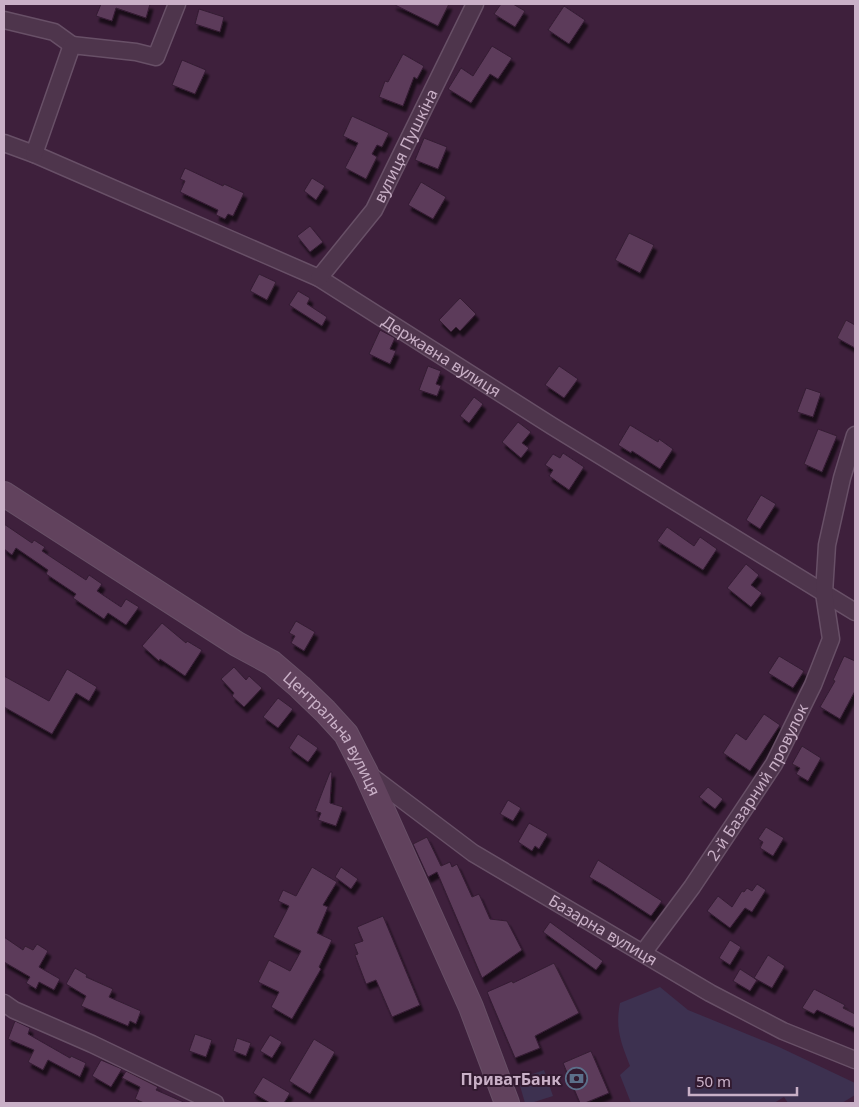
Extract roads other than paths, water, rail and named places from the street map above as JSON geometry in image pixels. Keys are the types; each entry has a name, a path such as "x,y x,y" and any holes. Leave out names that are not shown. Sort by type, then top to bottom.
{"main road":[{"name":"Центральна вулиця","path":"4,494 237,644 272,663 300,686 346,734 366,772 471,1007 507,1103"}],"street":[{"path":"4,20 54,32 72,45 136,52 156,57 177,4"},
{"name":"вулиця Пушкіна","path":"319,278 374,210 475,4"},
{"path":"34,154 72,45"},
{"name":"Державна вулиця","path":"4,143 34,154 319,278 552,426 855,612"},
{"name":"2-й Базарний провулок","path":"643,953 692,887 774,764 813,685 831,639 824,593 827,545 842,478 855,435"},
{"name":"Базарна вулиця","path":"366,772 473,853 710,993 783,1031 855,1060"},
{"path":"4,1003 14,1010 92,1044 215,1103"}],"place":[{"name":"ПриватБанк","path":"577,1079"}]}
